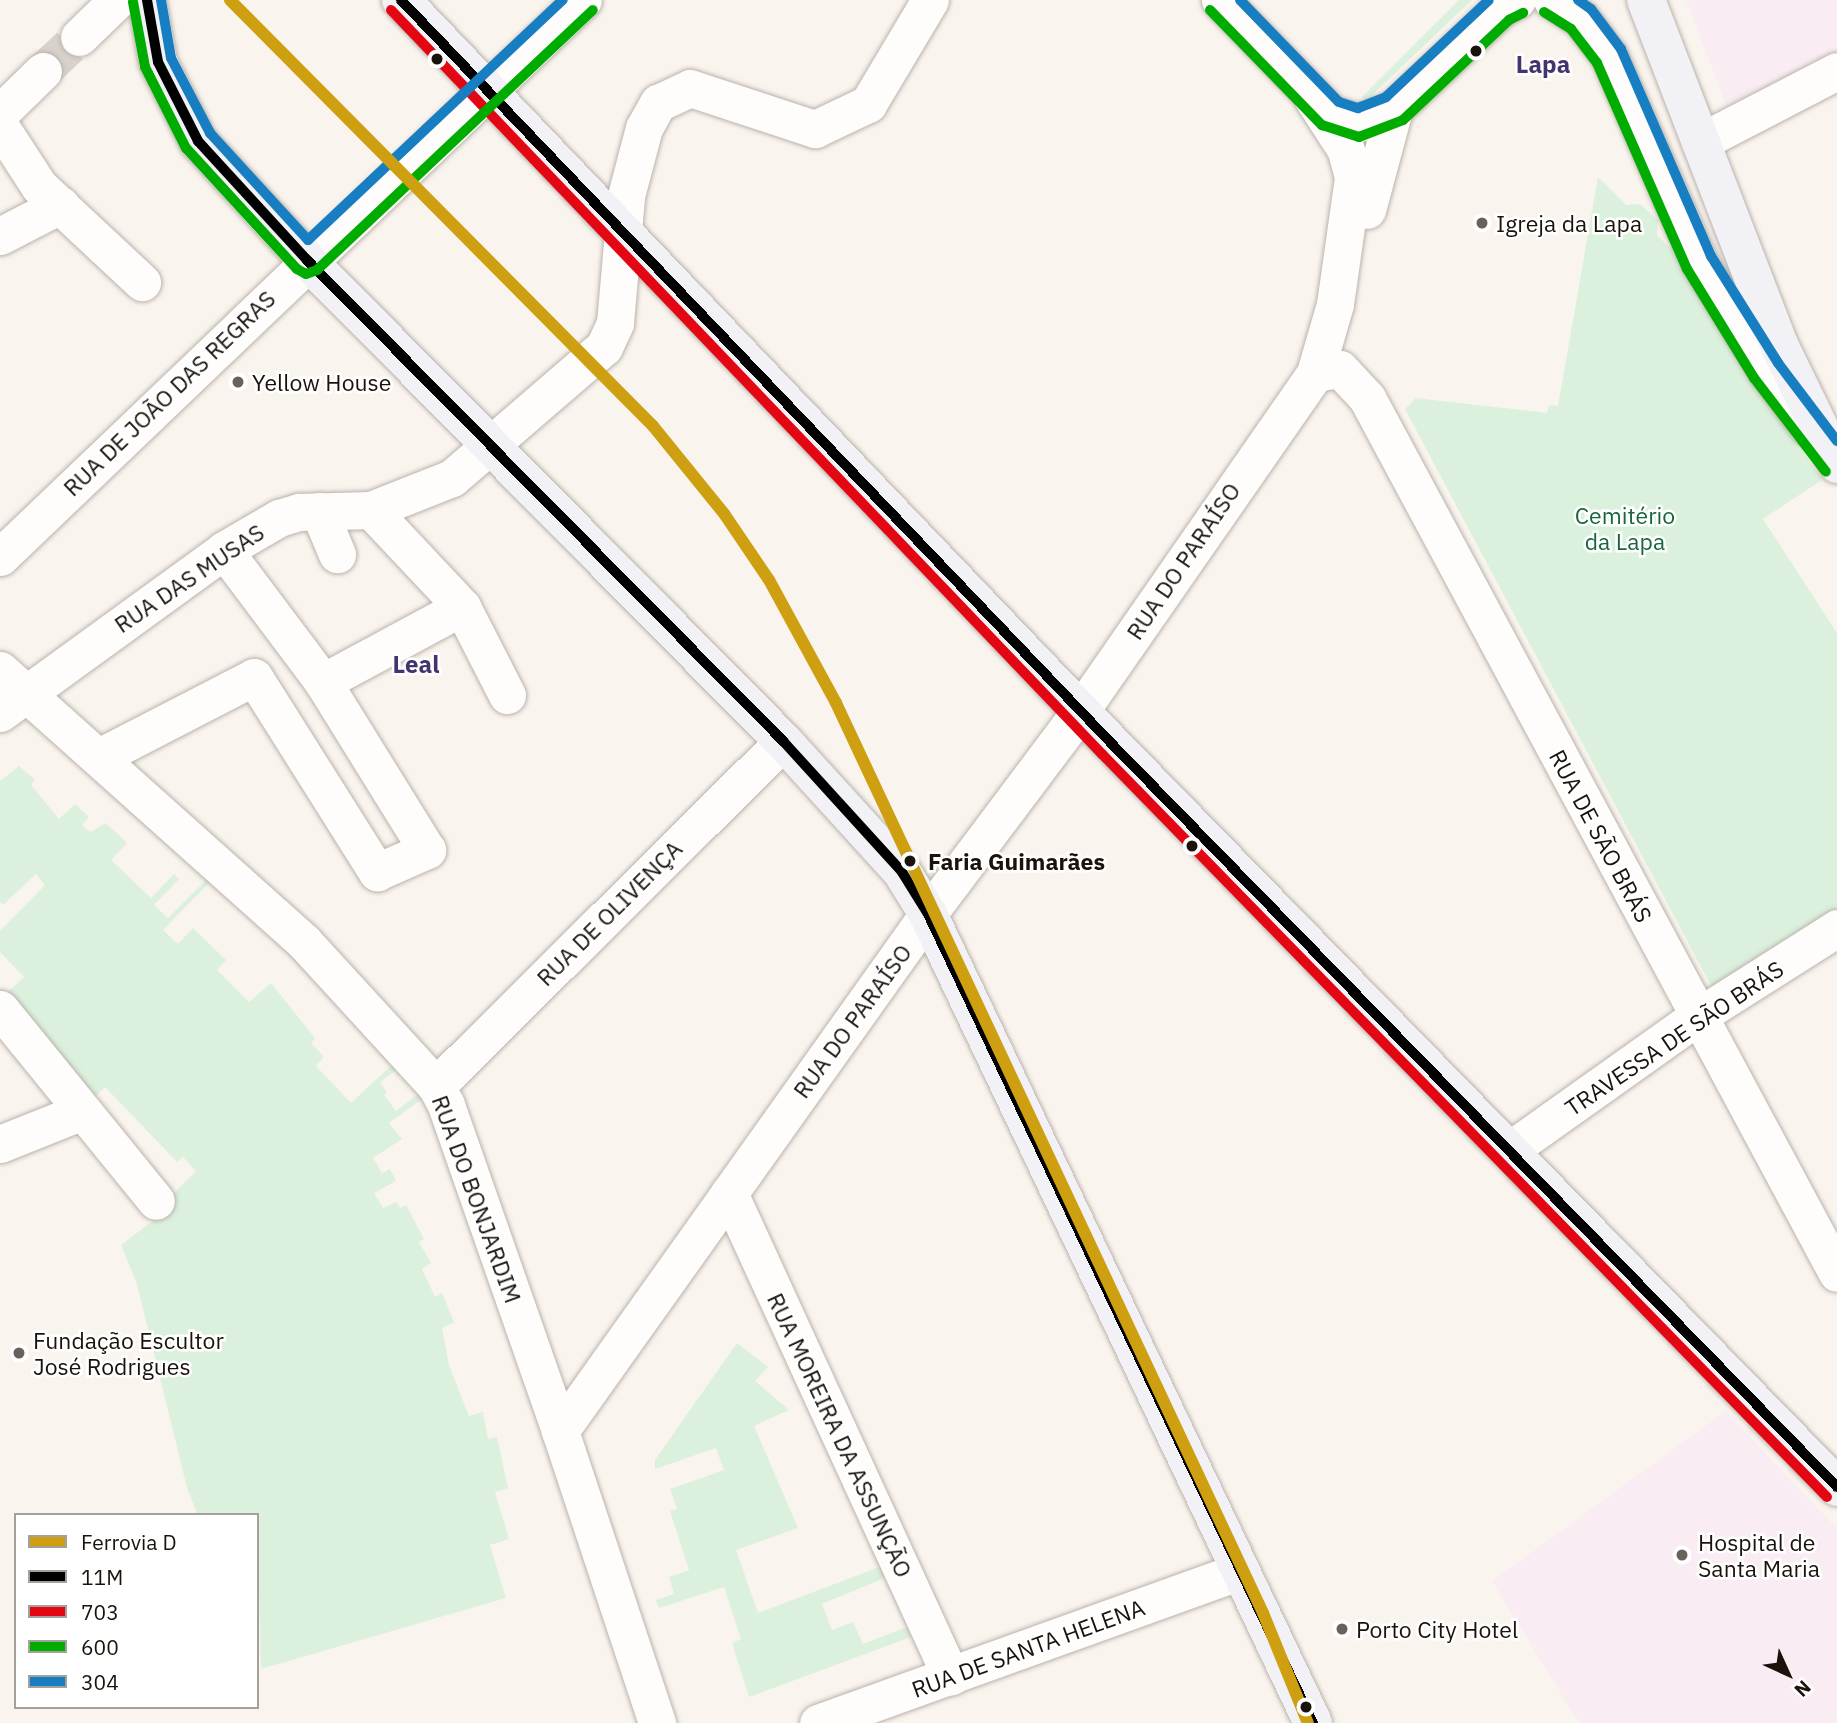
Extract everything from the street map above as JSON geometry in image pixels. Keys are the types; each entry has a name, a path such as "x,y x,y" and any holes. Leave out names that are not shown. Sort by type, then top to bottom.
{"main road":[{"path":"147,0 158,62 198,141 307,260 495,445 879,841 928,914 1237,1572 1312,1723"},
{"path":"401,0 623,228 1081,710 1837,1487"},
{"path":"1646,0 1672,74 1757,278 1781,349 1837,464"}],"street":[{"path":"79,37 117,0"},
{"name":"RUA DE JOÃO DAS REGRAS","path":"0,556 307,260 583,0"},
{"name":"RUA DAS MUSAS","path":"9,693 224,550 279,518 319,511 371,510 433,489 495,445 604,347 615,323 626,196 644,128 658,103 675,92 690,88 815,129 868,104 930,0"},
{"path":"1220,0 1331,114 1359,123 1394,109 1501,8 1517,0"},
{"path":"1552,0 1571,9 1590,29 1626,92 1699,262 1720,300 1766,371 1837,464"},
{"path":"0,113 43,71"},
{"path":"1700,142 1837,71"},
{"path":"1626,92 1644,95 1661,87 1672,74"},
{"name":"RUA DO PARAÍSO","path":"560,1431 928,914 1081,710 1315,373 1335,304 1353,177 1346,150 1311,96"},
{"path":"1367,398 1363,376 1347,344 1345,316 1377,162 1394,109"},
{"path":"0,126 39,186 142,282"},
{"path":"0,236 60,205"},
{"path":"1720,300 1741,304 1749,298 1757,278"},
{"path":"1315,373 1340,369 1367,398"},
{"name":"RUA DE SÃO BRÁS","path":"1367,398 1697,1017 1837,1273"},
{"path":"371,510 461,607 507,695"},
{"path":"319,511 337,554"},
{"path":"101,756 254,677 377,872 427,850 324,682 224,550"},
{"path":"324,682 461,607"},
{"name":"RUA DO BONJARDIM","path":"9,693 101,756 304,942 436,1086 446,1105 560,1431 657,1723"},
{"name":"RUA DE OLIVENÇA","path":"436,1086 783,741"},
{"name":"TRAVESSA DE SÃO BRÁS","path":"1511,1149 1697,1017 1837,928"},
{"path":"0,1009 80,1112 156,1200"},
{"path":"0,1144 80,1112"},
{"name":"RUA MOREIRA DA ASSUNÇÃO","path":"729,1193 951,1677"},
{"name":"RUA DE SANTA HELENA","path":"818,1723 1237,1572"}],"shaded area":[{"path":"1686,0 1837,0 1837,61 1731,118"},
{"name":"Hospital de Santa Maria","path":"1726,1411 1837,1529 1837,1723 1579,1723 1492,1581"}],"green space":[{"path":"1459,0 1472,0 1367,100 1361,98"},
{"name":"Cemitério da Lapa","path":"1598,177 1626,205 1640,204 1658,220 1657,235 1683,261 1822,480 1763,519 1837,633 1837,916 1717,997 1405,409 1416,398 1547,413 1549,405 1558,406"},
{"path":"19,766 35,780 31,785 59,819 75,804 89,817 82,825 90,832 106,823 127,843 111,860 151,898 174,874 179,879 154,905 168,918 211,875 214,878 163,930 178,944 193,928 226,960 217,970 249,1002 271,983 315,1038 311,1043 324,1057 316,1066 351,1103 396,1061 399,1068 380,1082 387,1092 384,1095 396,1111 419,1093 422,1099 389,1123 402,1139 373,1158 382,1173 390,1169 396,1181 374,1193 383,1208 396,1202 400,1208 406,1205 424,1239 419,1242 431,1263 422,1269 435,1297 442,1293 454,1322 442,1328 449,1365 469,1416 483,1412 488,1439 497,1437 508,1488 495,1492 509,1539 490,1545 506,1598 261,1669 259,1513 197,1513 187,1488 137,1284 121,1245 176,1203 170,1197 196,1171 183,1157 177,1162 105,1087 86,1106 3,997 24,977 0,952 0,931 45,885 36,874 3,905 0,902 0,781"},
{"path":"737,1343 768,1367 755,1381 789,1410 754,1426 798,1528 736,1550 758,1613 882,1566 887,1577 822,1604 832,1630 853,1622 863,1644 907,1627 911,1637 749,1697 732,1643 741,1639 724,1587 659,1608 656,1600 674,1594 669,1577 689,1570 670,1511 677,1509 670,1489 724,1470 716,1448 655,1469 655,1460"}],"tunnel":[{"path":"43,71 79,37"}],"rail line":[{"name":"D","path":"230,0 653,426 725,515 769,580 836,703 1263,1613 1308,1723"}],"transit line":[{"name":"11M","path":"147,0 158,62 198,141 307,260 783,741 902,872 928,914 1313,1723"},
{"name":"304","path":"161,0 171,58 210,133 308,240 563,0"},
{"name":"11M","path":"401,0 1112,744 1837,1487"},
{"name":"304","path":"1240,0 1339,102 1358,108 1386,97 1489,0"},
{"name":"304","path":"1578,0 1591,9 1621,49 1711,256 1778,363 1837,441"},
{"name":"600","path":"133,2 145,67 186,148 297,269 306,274 317,270 593,10"},
{"name":"703","path":"391,10 1102,754 1827,1497"},
{"name":"600","path":"1210,10 1322,125 1359,137 1403,120 1509,20 1523,13"},
{"name":"600","path":"1544,12 1571,29 1597,63 1687,269 1754,378 1826,472"}],"place":[{"name":"Igreja da Lapa","path":"1482,223"},
{"name":"Yellow House","path":"238,382"},
{"name":"Faria Guimarães","path":"910,861"},
{"name":"Fundação Escultor José Rodrigues","path":"19,1353"},
{"name":"Hospital de Santa Maria","path":"1682,1555"},
{"name":"Porto City Hotel","path":"1342,1629"}],"district":[{"name":"Lapa","path":"1543,65"},
{"name":"Leal","path":"416,665"}]}
